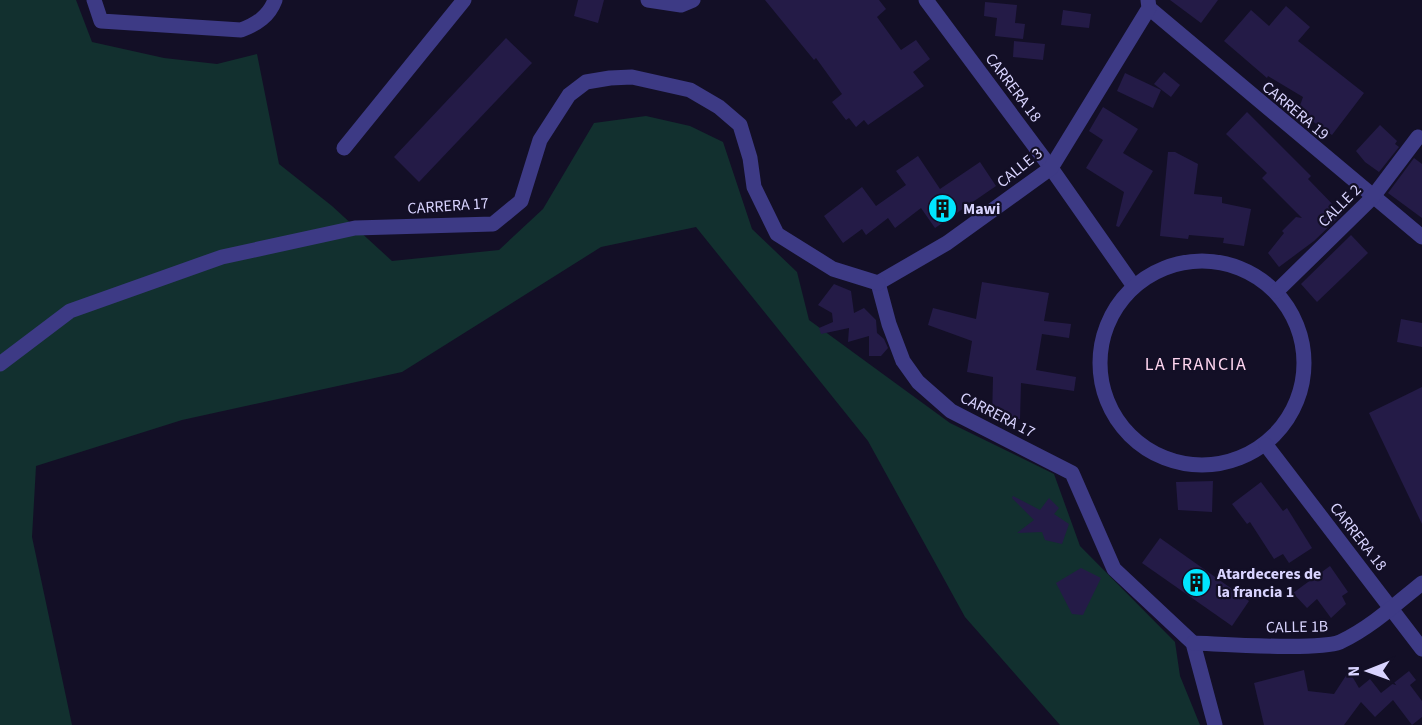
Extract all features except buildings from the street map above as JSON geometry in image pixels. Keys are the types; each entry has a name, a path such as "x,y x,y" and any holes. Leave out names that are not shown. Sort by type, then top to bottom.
{"street":[{"path":"94,0 101,21 241,30 258,24 272,8 275,0"},
{"path":"344,148 464,0"},
{"path":"648,0 681,5 693,0"},
{"name":"CARRERA 18","path":"926,0 1051,168 1133,285"},
{"name":"CALLE 3","path":"878,283 947,243 1051,168 1148,4"},
{"name":"CARRERA 19","path":"1148,4 1372,198 1422,237"},
{"name":"CARRERA 17","path":"0,364 70,311 222,256 355,228 493,224 521,201 540,140 569,95 586,82 632,77 690,90 719,107 740,125 750,158 754,188 777,234 833,270 878,283 889,324 903,361 918,382 951,411 1072,473 1114,569 1193,643"},
{"name":"CALLE 2","path":"1277,291 1372,198 1418,137"},
{"path":"1205,258 1242,267 1277,291 1299,325 1306,363 1293,413 1266,445 1227,464 1190,466 1146,450 1113,416 1099,369 1109,318 1133,285 1163,266 1205,258"},
{"name":"CARRERA 18","path":"1266,445 1422,649"},
{"path":"1391,607 1422,584"},
{"name":"CALLE 1B","path":"1193,643 1311,645 1337,643 1363,630 1391,607"},
{"path":"1193,643 1215,725"}],"green space":[{"path":"0,0 76,0 92,42 164,58 217,64 257,54 279,164 332,206 392,261 499,250 543,209 594,123 646,116 690,126 723,142 752,229 797,272 809,320 950,423 1054,474 1080,546 1175,642 1180,676 1200,725 1060,725 965,617 868,441 696,227 601,247 402,372 182,420 36,466 32,537 72,725 0,725"}],"place":[{"name":"Mawi","path":"942,208"},
{"name":"Atardeceres de la francia 1","path":"1196,582"}],"district":[{"name":"LA FRANCIA","path":"1196,364"}]}
